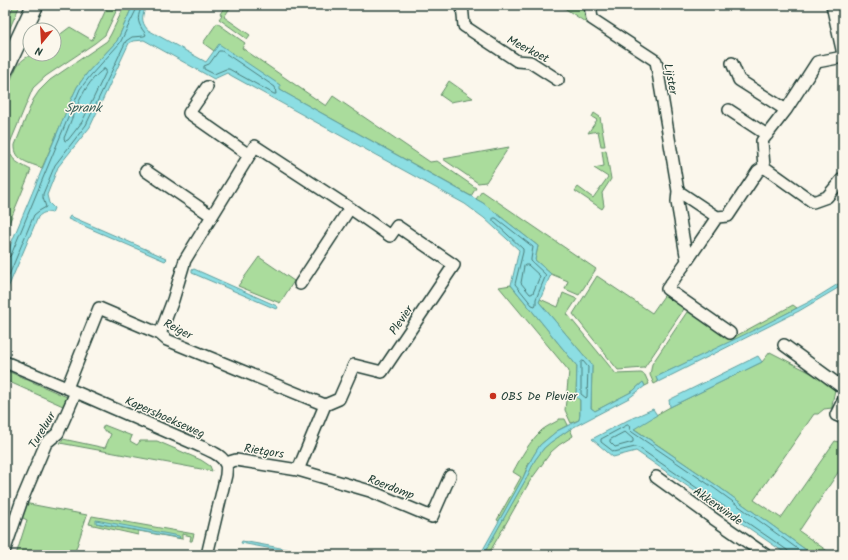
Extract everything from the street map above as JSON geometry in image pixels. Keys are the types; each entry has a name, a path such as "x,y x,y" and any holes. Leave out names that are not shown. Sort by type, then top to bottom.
{"main road":[{"path":"5,69 35,5"}],"street":[{"name":"Meerkoet","path":"462,5 464,26 518,61 530,62 558,80"},
{"name":"Lijster","path":"590,5 592,19 656,61 678,191 677,202 687,261"},
{"path":"832,5 843,54"},
{"path":"764,167 764,138 786,110 817,62 843,57"},
{"path":"732,63 739,80 786,110"},
{"path":"160,334 173,300 185,260 249,155 189,113 207,87"},
{"path":"729,110 764,138"},
{"name":"Plevier","path":"249,155 255,146 390,236 397,226 454,265 382,372 354,365 339,399 325,405"},
{"path":"678,191 717,217 728,216 758,171 764,167"},
{"path":"764,167 813,202 827,197 843,178"},
{"path":"146,171 212,216"},
{"path":"300,284 350,208"},
{"path":"717,217 667,289 730,333"},
{"name":"Reiger","path":"72,390 99,308 160,334 167,340 325,405"},
{"path":"784,345 843,388"},
{"name":"Kapershoekseweg","path":"5,362 202,447 216,454 226,463"},
{"name":"Tureluur","path":"5,549 22,500 46,443 58,432 72,390"},
{"path":"843,402 836,415 843,418"},
{"path":"298,470 325,405"},
{"name":"Rietgors","path":"226,463 236,460 298,470"},
{"path":"207,555 226,475 226,463"},
{"name":"Roerdomp","path":"298,470 370,492 432,516 450,476"},
{"name":"Akkerwinde","path":"656,477 766,555"}],"green space":[{"path":"14,5 20,5 5,39 5,25"},
{"path":"108,5 119,5 105,35 46,76 33,88 10,143 12,157 31,170 5,233 5,93 17,66 22,60 22,62 62,62 62,33 70,27 92,40"},
{"path":"125,5 133,5 117,41 88,72 77,87 42,168 24,161 17,155 15,145 33,100 39,91 50,80 107,41"},
{"path":"226,5 230,8 224,17 250,35 247,39 219,19 222,15 220,14"},
{"path":"560,5 585,5 588,24"},
{"path":"217,23 245,43 242,48 326,106 333,96 430,162 437,161 476,188 471,196 280,90 279,85 219,45 214,51 203,43"},
{"path":"449,81 473,98 450,102 440,95"},
{"path":"594,113 600,117 605,146 601,146 598,131 588,133 597,120 592,117"},
{"path":"509,147 486,182 478,183 443,159"},
{"path":"606,150 611,179 602,193 604,206 602,209 575,191 578,187 593,198 608,177 594,168 604,166 602,151"},
{"path":"482,191 596,269 579,295 565,289 568,281 551,274 535,260 538,246 476,199"},
{"path":"259,257 294,281 280,303 238,286"},
{"path":"597,276 652,313 666,293 686,306 644,368 618,370 573,314"},
{"path":"511,285 577,366 576,397 580,399 579,420 571,423 565,410 569,371 499,287"},
{"path":"563,293 577,299 567,314 616,374 641,373 645,375 649,384 645,386 643,382 633,391 595,411 591,408 592,365 539,302 540,299 558,307"},
{"path":"793,305 797,308 754,331 656,377 658,382 654,384 650,375 652,364 689,309 719,330 727,339 731,335 734,337"},
{"path":"770,352 813,374 835,389 832,408 824,409 818,414 814,414 754,500 781,518 835,441 843,444 843,465 799,531 833,555 813,555 716,485 633,428 670,407 762,362"},
{"path":"5,370 67,397 63,406 5,380"},
{"path":"559,419 565,419 568,425 557,431 540,445 499,521 497,520 521,477 513,472 522,455 542,430"},
{"path":"104,425 132,436 130,441 137,445 140,441 157,441 201,460 210,466 212,471 60,443 63,439 105,448 111,434 102,429"},
{"path":"570,429 573,436 551,452 530,481 488,555 483,555 526,479 535,460 544,448"},
{"path":"24,503 87,515 74,555 16,555 27,520 21,517"},
{"path":"92,516 194,534 192,541 190,541 191,536 182,534 182,539 96,523 138,531 138,535 89,524"}],"water":[{"name":"Sprank","path":"133,5 147,5 144,12 143,21 148,30 206,62 219,44 280,85 280,90 483,203 538,246 535,260 551,274 539,302 592,365 591,408 595,411 633,391 643,382 645,386 629,398 570,429 544,448 535,460 526,479 483,555 480,555 540,445 557,431 579,420 580,415 580,400 576,397 577,366 511,285 519,250 484,218 465,204 227,73 214,79 144,40 129,43 90,127 58,167 47,195 49,203 54,208 52,213 44,213 38,217 5,295 5,258 71,100 77,87 88,72 117,41"},
{"path":"70,216 167,259 165,261 68,219"},
{"path":"194,269 277,306 278,308 276,309 192,273 192,270"},
{"path":"843,281 843,285 799,311 658,382 656,377 809,302"},
{"path":"758,356 762,362 670,407 669,400"},
{"path":"653,409 657,415 634,429 716,485 813,555 788,555 636,451 613,457 592,439"},
{"path":"96,520 179,536 180,537 96,523"},
{"path":"242,541 319,555 304,555 241,543"}],"place":[{"name":"OBS De Plevier","path":"493,396"}]}
